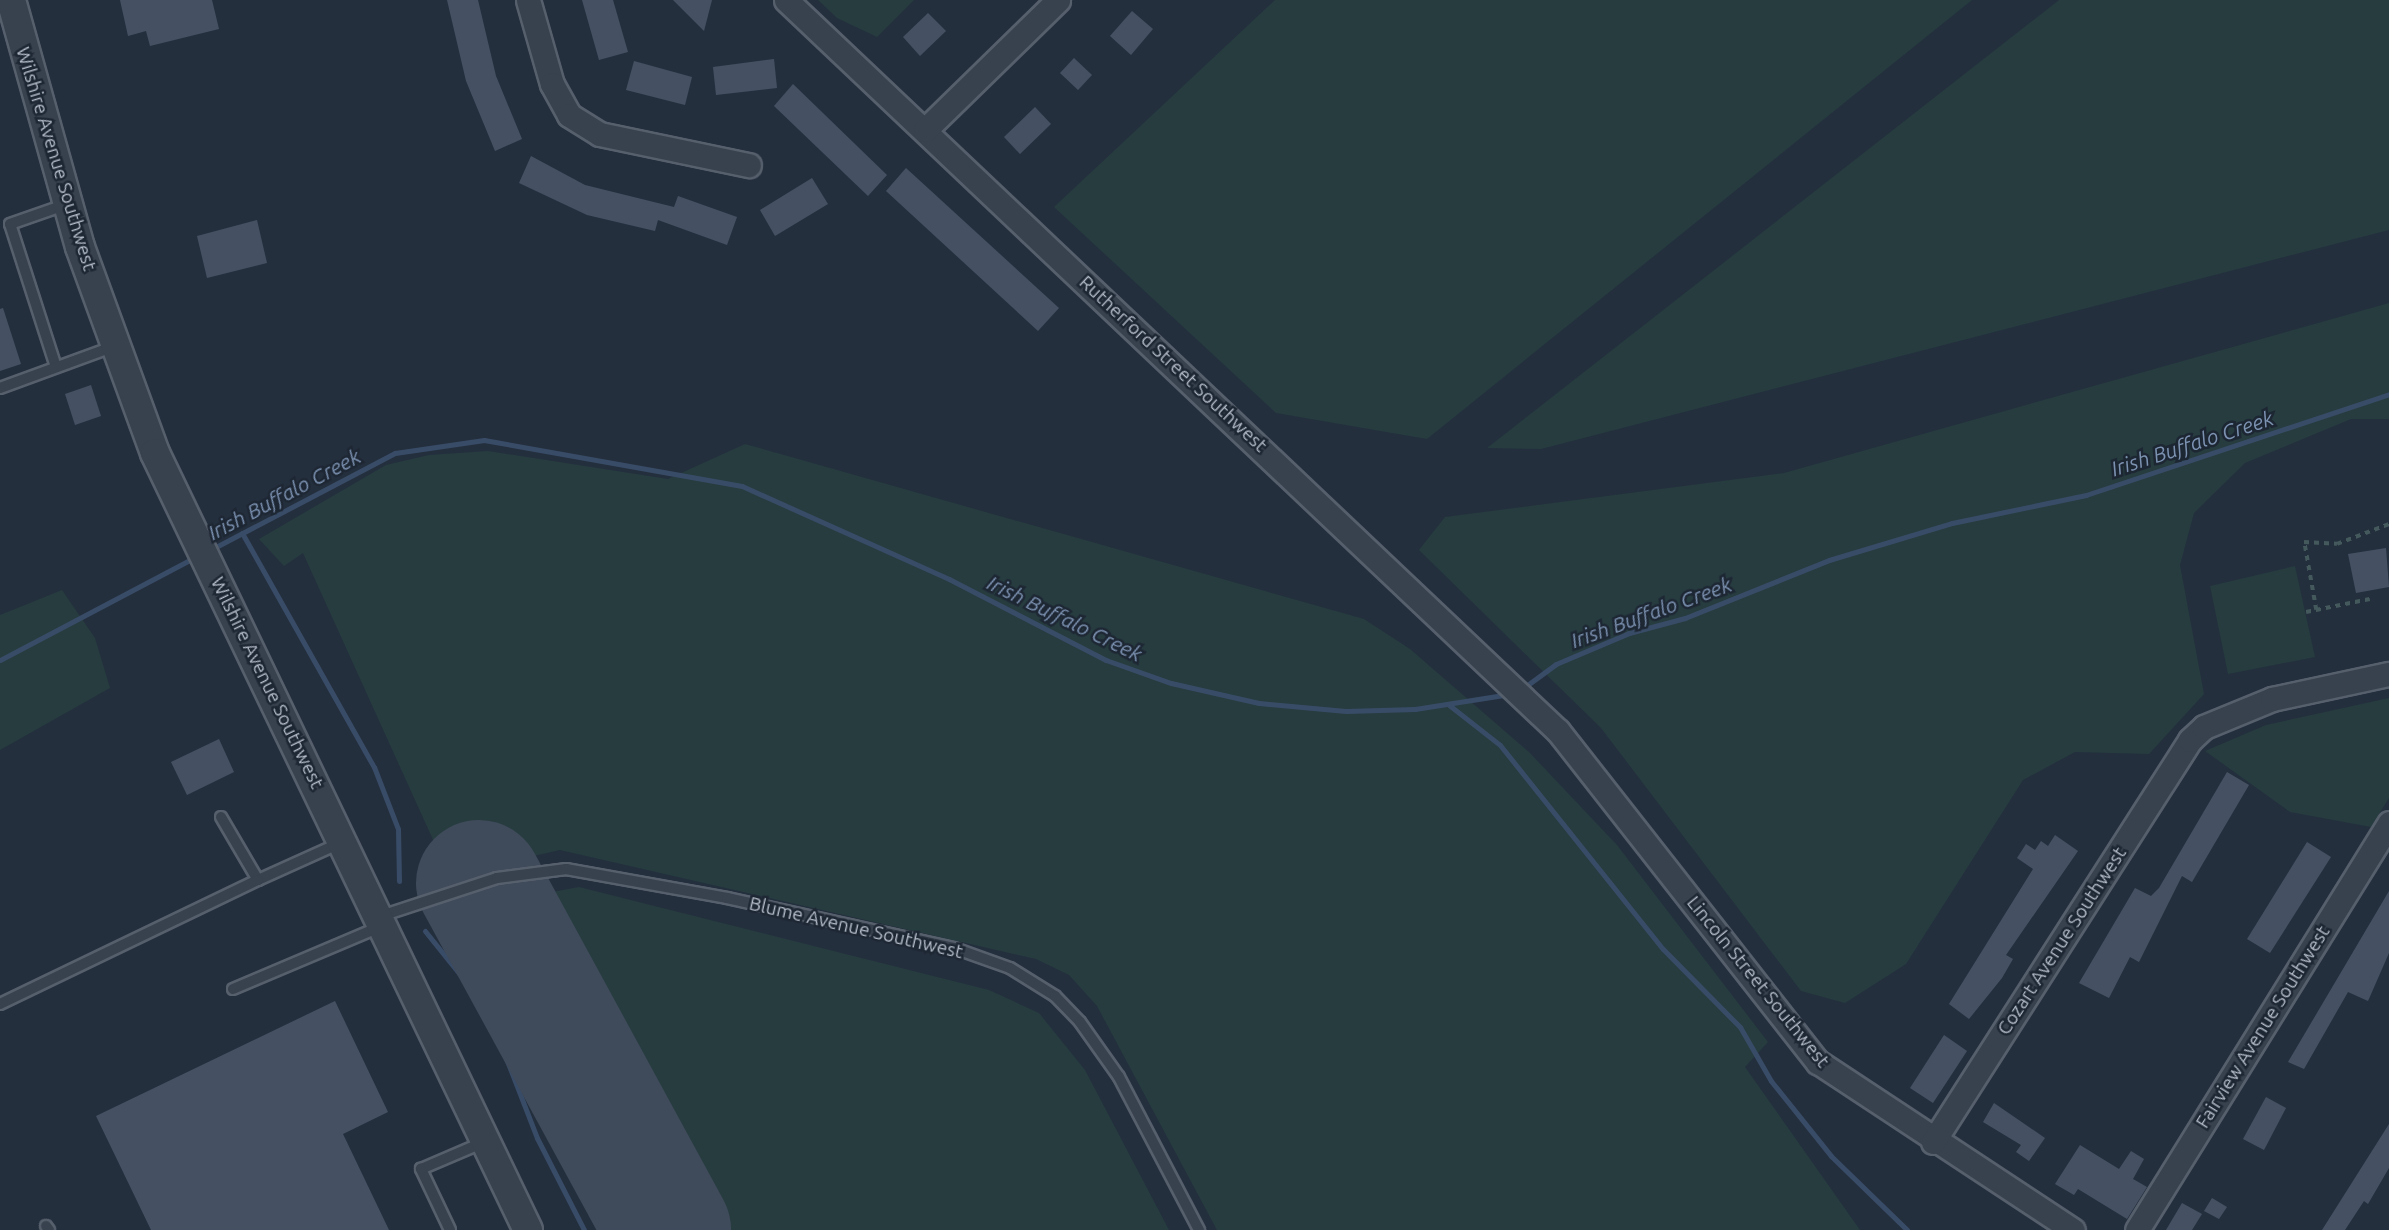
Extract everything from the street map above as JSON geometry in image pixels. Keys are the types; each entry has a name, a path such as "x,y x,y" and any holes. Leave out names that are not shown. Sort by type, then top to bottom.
{"street":[{"name":"Wilshire Avenue Southwest","path":"11,0 68,203 167,479 234,621 346,841 528,1230"},
{"path":"528,0 552,84 569,115 600,134 749,166"},
{"name":"Rutherford Street Southwest","path":"786,0 1558,731"},
{"path":"925,131 1058,0"},
{"name":"Cozart Avenue Southwest","path":"1933,1142 2190,740 2204,727 2272,699 2389,674"},
{"name":"Lincoln Street Southwest","path":"1558,731 1818,1062 1933,1142 2073,1230"},
{"name":"Fairview Avenue Southwest","path":"2137,1230 2389,823"}],"lane":[{"path":"56,367 5,225 68,203"},
{"path":"0,387 118,345"},
{"path":"221,817 258,880"},
{"path":"0,1004 258,880 346,841"},
{"name":"Blume Avenue Southwest","path":"233,989 383,920 497,877 566,869 954,948 1010,968 1055,996 1080,1022 1119,1077 1199,1230"},
{"path":"450,1230 421,1169 487,1141"}],"path":[{"path":"2316,610 2304,542 2337,544 2389,524"},
{"path":"2306,612 2370,599"}],"green space":[{"path":"818,0 914,0 877,37 837,18"},
{"path":"1275,0 1972,0 1427,439 1276,413 1054,207"},
{"path":"2059,0 2389,0 2389,230 1541,449 1487,448"},
{"path":"2389,303 2389,419 2351,419 2245,463 2194,513 2180,565 2204,694 2149,754 2075,752 2023,780 1906,964 1845,1003 1801,991 1601,728 1419,550 1445,517 1784,473"},
{"path":"745,444 1364,619 1410,649 1529,752 1617,845 1768,1042 1745,1067 1860,1230 1217,1230 1097,1006 1069,975 1036,959 560,850 449,875 303,553 284,566 259,539 386,465 429,455 488,451 668,479"},
{"path":"2295,566 2315,657 2228,674 2210,586"},
{"path":"62,590 95,638 110,688 0,750 0,615"},
{"path":"2389,698 2389,798 2371,827 2290,812 2205,751 2266,725"},
{"path":"579,887 989,990 1039,1013 1085,1070 1169,1230 703,1230 519,898"}],"building":[{"path":"120,0 212,0 219,29 150,46 146,31 128,36"},
{"path":"447,0 478,0 496,76 522,139 495,151 466,81"},
{"path":"582,0 613,0 628,52 599,60"},
{"path":"673,0 712,0 704,31"},
{"path":"1132,11 1153,29 1131,55 1110,36"},
{"path":"928,13 946,31 920,56 903,37"},
{"path":"1074,58 1092,75 1078,90 1060,73"},
{"path":"774,59 777,88 716,95 713,67"},
{"path":"634,61 692,77 685,105 626,90"},
{"path":"793,84 887,175 868,196 774,106"},
{"path":"1035,107 1051,124 1020,154 1004,137"},
{"path":"531,156 585,185 674,207 678,196 737,217 727,245 658,220 655,231 587,215 519,183"},
{"path":"906,168 1059,308 1038,331 886,191"},
{"path":"812,178 828,204 775,236 760,210"},
{"path":"257,220 267,263 207,278 197,236"},
{"path":"3,308 21,364 0,371 0,309"},
{"path":"91,385 101,416 75,425 65,394"},
{"path":"2386,548 2389,587 2356,593 2348,554"},
{"path":"219,739 234,772 187,795 171,762"},
{"path":"2227,772 2249,785 2192,882 2182,876 2139,962 2130,957 2109,998 2079,983 2135,888 2151,896 2159,888"},
{"path":"2055,835 2078,851 2006,955 2013,959 2002,978 1969,1019 1949,1004 2033,869 2017,858 2026,844 2035,850 2041,841 2048,846"},
{"path":"2307,842 2331,857 2270,953 2247,939"},
{"path":"2389,891 2389,953 2368,1001 2348,992 2304,1069 2288,1062"},
{"path":"335,1001 388,1112 343,1134 389,1230 151,1230 96,1116"},
{"path":"1944,1035 1967,1051 1933,1103 1910,1088"},
{"path":"2266,1097 2286,1108 2264,1150 2243,1139"},
{"path":"1994,1103 2045,1138 2029,1161 2016,1152 2021,1145 1983,1122"},
{"path":"2389,1124 2389,1168 2368,1204 2364,1201 2345,1230 2322,1230"},
{"path":"2080,1145 2119,1169 2131,1151 2144,1159 2133,1179 2147,1187 2127,1219 2078,1189 2074,1195 2055,1184"},
{"path":"2212,1198 2227,1207 2219,1219 2204,1211"},
{"path":"2182,1203 2202,1214 2192,1230 2166,1230"}],"waterway":[{"name":"Irish Buffalo Creek","path":"1522,689 1556,664 1629,633 1685,618 1829,560 1952,523 2086,495 2389,394"},
{"name":"Irish Buffalo Creek","path":"212,549 395,453 484,440 742,486 949,579 1106,660 1171,683 1259,703 1346,711 1415,709 1510,694"},
{"path":"242,533 374,767 398,829 399,881"},
{"name":"Irish Buffalo Creek","path":"0,660 197,556"},
{"path":"1449,705 1500,745 1663,949 1740,1027 1771,1081 1831,1156 1907,1230"},
{"path":"425,931 471,988 499,1040 537,1138 584,1230"}],"runway":[{"path":"479,883 668,1230"}]}
